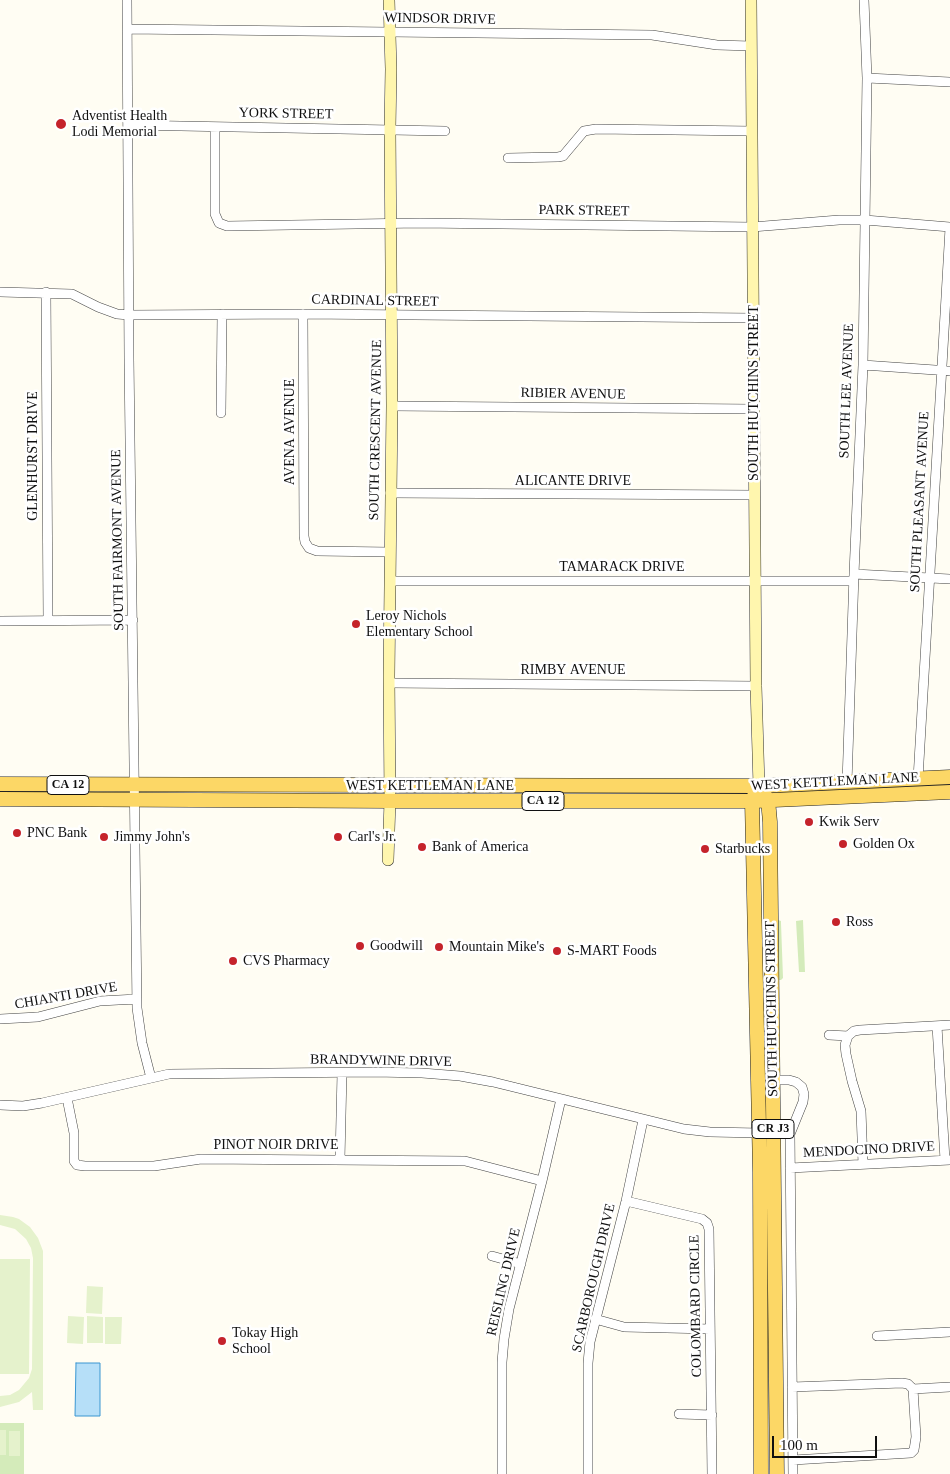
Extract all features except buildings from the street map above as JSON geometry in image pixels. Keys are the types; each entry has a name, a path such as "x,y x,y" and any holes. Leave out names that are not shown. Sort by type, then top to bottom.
{"main road":[{"name":"WEST KETTLEMAN LANE","path":"0,784 759,786 950,776"},
{"path":"587,801 600,792 615,786"},
{"name":"SOUTH HUTCHINS STREET","path":"759,786 768,800 770,822 777,1474"},
{"name":"SOUTH HUTCHINS STREET","path":"759,786 752,801 759,1134 761,1474"},
{"name":"WEST KETTLEMAN LANE","path":"0,799 752,801 950,792"},
{"path":"755,920 766,930 772,945"}],"street":[{"name":"SOUTH FAIRMONT AVENUE","path":"127,0 137,999 142,1043 151,1078"},
{"name":"SOUTH CRESCENT AVENUE","path":"388,860 392,406 390,129 392,68 390,0"},
{"name":"SOUTH HUTCHINS STREET","path":"751,0 756,686 759,786"},
{"name":"SOUTH LEE AVENUE","path":"847,782 863,366 867,78 864,0"},
{"name":"WINDSOR DRIVE","path":"128,29 652,35 717,45 751,46"},
{"path":"867,78 950,82"},
{"name":"YORK STREET","path":"128,125 444,130"},
{"name":"PARK STREET","path":"215,127 215,214 219,223 227,226 392,223 752,227 839,220 865,220 950,227"},
{"path":"508,158 563,156 584,131 752,131"},
{"name":"SOUTH PLEASANT AVENUE","path":"918,779 929,577 946,371 950,227"},
{"name":"CARDINAL STREET","path":"0,292 72,294 117,314 129,315 304,314 754,318"},
{"name":"GLENHURST DRIVE","path":"46,292 48,620"},
{"path":"221,414 222,314"},
{"name":"AVENA AVENUE","path":"304,314 304,536 309,548 317,551 390,552"},
{"path":"863,366 946,371"},
{"name":"RIBIER AVENUE","path":"392,406 754,409"},
{"name":"ALICANTE DRIVE","path":"390,493 755,495"},
{"name":"TAMARACK DRIVE","path":"390,581 756,581 854,577 929,577 950,579"},
{"path":"0,621 133,620"},
{"name":"RIMBY AVENUE","path":"389,683 756,686"},
{"name":"CHIANTI DRIVE","path":"0,1019 38,1016 100,1001 137,999"},
{"path":"863,1164 861,1111 846,1054 845,1045 848,1036 854,1031 860,1030 950,1025"},
{"path":"937,1026 947,1160"},
{"path":"829,1035 848,1036"},
{"path":"340,1159 342,1073"},
{"name":"BRANDYWINE DRIVE","path":"0,1106 23,1106 42,1103 169,1074 422,1073 460,1076 493,1082 684,1129 759,1134"},
{"path":"773,1080 796,1082 802,1087 804,1094 803,1102 790,1134 794,1474"},
{"name":"PINOT NOIR DRIVE","path":"67,1098 74,1133 74,1160 76,1165 154,1166 201,1158 465,1161 542,1181"},
{"name":"REISLING DRIVE","path":"502,1474 502,1362 504,1339 509,1310 561,1099"},
{"name":"SCARBOROUGH DRIVE","path":"588,1474 588,1363 590,1342 626,1201 643,1120"},
{"name":"MENDOCINO DRIVE","path":"790,1168 947,1160"},
{"name":"COLOMBARD CIRCLE","path":"626,1201 702,1220 707,1223 709,1229 712,1474"},
{"path":"492,1256 521,1264"},
{"path":"595,1319 624,1327 710,1329"},
{"path":"877,1336 950,1332"},
{"path":"792,1387 908,1384 913,1389 916,1437 914,1450 911,1453 793,1460"},
{"path":"913,1389 950,1387"},
{"path":"679,1414 712,1415"}],"green space":[{"path":"778,920 781,921 783,978 781,980 779,980"},
{"path":"803,920 805,972 799,972 796,921"},
{"path":"0,1215 19,1219 30,1227 38,1238 43,1251 43,1410 33,1410 32,1392 19,1402 0,1407 0,1396 10,1395 19,1390 29,1378 32,1369 33,1258 31,1248 26,1239 15,1229 0,1225"},
{"path":"0,1259 30,1259 29,1374 0,1374"},
{"path":"87,1286 103,1287 102,1314 86,1313"},
{"path":"68,1316 84,1317 83,1344 67,1343"},
{"path":"87,1316 103,1317 103,1343 87,1343"},
{"path":"105,1317 122,1317 121,1344 105,1344"},
{"path":"0,1423 24,1423 24,1474 0,1474"},
{"path":"0,1430 6,1430 6,1455 0,1455"},
{"path":"9,1431 20,1431 20,1456 9,1456"}],"water":[{"path":"76,1363 100,1363 100,1416 75,1416"}],"place":[{"name":"Adventist Health Lodi Memorial","path":"61,124"},
{"name":"Leroy Nichols Elementary School","path":"356,624"},
{"name":"Kwik Serv","path":"809,822"},
{"name":"PNC Bank","path":"17,833"},
{"name":"Jimmy John's","path":"104,837"},
{"name":"Carl's Jr.","path":"338,837"},
{"name":"Golden Ox","path":"843,844"},
{"name":"Bank of America","path":"422,847"},
{"name":"Starbucks","path":"705,849"},
{"name":"Ross","path":"836,922"},
{"name":"Goodwill","path":"360,946"},
{"name":"Mountain Mike's","path":"439,947"},
{"name":"S-MART Foods","path":"557,951"},
{"name":"CVS Pharmacy","path":"233,961"},
{"name":"Tokay High School","path":"222,1341"}]}
